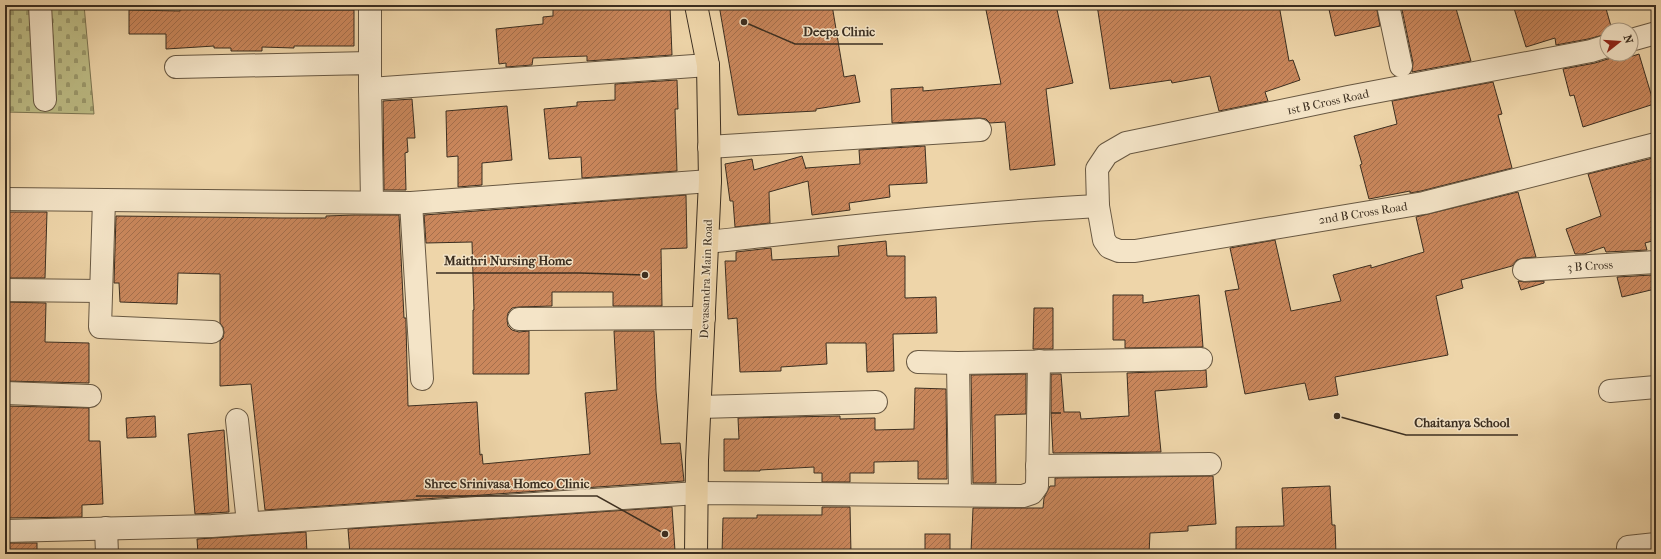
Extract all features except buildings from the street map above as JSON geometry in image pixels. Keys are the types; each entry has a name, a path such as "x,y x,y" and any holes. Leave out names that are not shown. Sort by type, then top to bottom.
{"main road":[{"name":"Devasandra Main Road","path":"696,5 708,65 710,181 700,408 696,554"}],"street":[{"path":"40,5 45,100"},
{"path":"370,5 372,202"},
{"path":"1388,5 1401,66"},
{"path":"1639,38 1656,33"},
{"name":"1st B Cross Road","path":"1098,206 1097,169 1107,154 1126,143 1348,97 1599,48"},
{"path":"176,67 370,63"},
{"path":"370,89 708,65"},
{"path":"709,147 980,130"},
{"name":"2nd B Cross Road","path":"1098,206 1104,240 1109,248 1119,252 1135,251 1424,203 1656,144"},
{"path":"5,199 411,203 710,181"},
{"path":"104,200 100,327 212,332"},
{"path":"411,203 422,378"},
{"path":"708,242 899,222 1098,206"},
{"name":"3 B Cross","path":"1524,270 1656,262"},
{"path":"5,290 101,291"},
{"path":"519,319 704,318"},
{"path":"918,362 958,363 1201,359"},
{"path":"5,531 248,523 697,493 1023,496 1032,493 1037,486 1039,361"},
{"path":"958,363 960,495"},
{"path":"1610,390 1656,387"},
{"path":"5,393 90,396"},
{"path":"700,408 876,402"},
{"path":"237,420 248,523"},
{"path":"1037,466 1210,464"},
{"path":"106,528 107,554"},
{"path":"1628,554 1628,547 1656,544"}],"green space":[{"path":"5,5 84,5 94,114 5,112"}],"place":[{"name":"Deepa Clinic","path":"744,22"},
{"name":"Maithri Nursing Home","path":"645,275"},
{"name":"Chaitanya School","path":"1337,416"},
{"name":"Shree Srinivasa Homeo Clinic","path":"665,534"}]}
